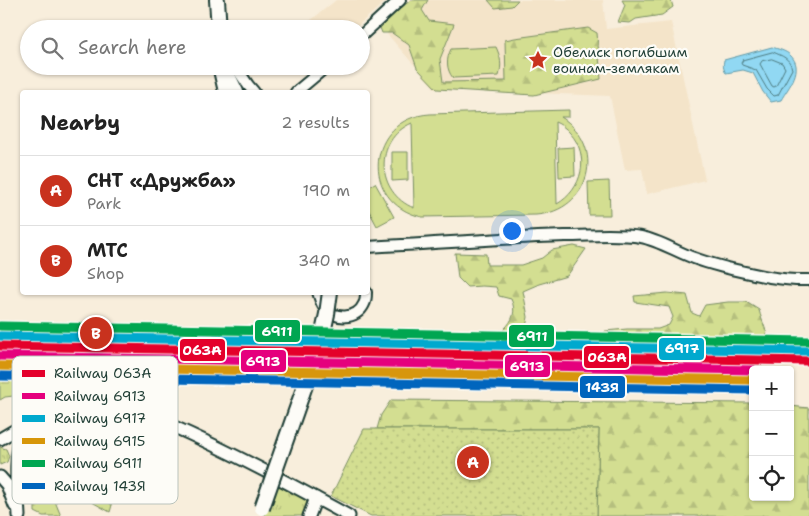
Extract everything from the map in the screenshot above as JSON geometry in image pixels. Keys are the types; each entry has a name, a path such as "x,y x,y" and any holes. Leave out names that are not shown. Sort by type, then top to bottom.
{"main road":[{"path":"217,0 219,20"},
{"path":"228,75 235,90"},
{"path":"260,512 322,337 330,295"}],"street":[{"path":"370,28 400,0"},
{"path":"220,75 224,90"},
{"path":"241,75 252,90"},
{"path":"298,90 316,75"},
{"path":"370,247 600,235 641,237 653,240 696,259 720,266 782,279 809,280"},
{"path":"319,295 322,305 328,312 339,316 351,316 358,312 364,305 366,295"},
{"path":"178,429 208,442 349,516"},
{"path":"0,439 12,432"},
{"path":"0,439 12,444"},
{"path":"12,470 0,476 9,489 12,498"},
{"path":"309,516 316,498"},
{"path":"14,504 18,516"}],"shaded area":[{"path":"336,0 387,0 364,20 311,20"},
{"path":"416,0 603,0 606,29 671,22 705,180 647,194 642,169 625,170 610,96 435,89 381,27"}],"green space":[{"path":"411,0 428,0 422,10 429,21 454,24 440,59 443,82 506,81 505,40 588,28 597,33 601,79 534,95 437,89 417,68 409,45 392,33 382,33 379,25"},
{"path":"488,0 518,0 512,6 495,8"},
{"path":"622,0 671,0 673,7 662,15 636,19 630,23 618,22 625,5"},
{"path":"496,47 500,61 499,76 453,78 448,64 448,56 451,49"},
{"path":"569,110 569,117 561,117 575,129 584,144 588,160 586,175 580,190 570,202 555,211 536,215 422,217 402,209 388,196 380,179 378,162 383,145 393,130 409,119 430,114","holes":["555,122 570,133 576,142 582,162 581,172 573,190 557,204","412,124 414,208 401,201 392,191 386,179 384,166 385,153 391,141 399,131"]},
{"path":"574,147 575,176 559,177 558,148"},
{"path":"392,152 408,152 408,180 392,181"},
{"path":"609,181 610,215 589,215 588,182"},
{"path":"375,183 394,217 377,226 370,213 370,186"},
{"path":"574,246 586,249 567,276 523,291 528,317 526,327 531,336 522,350 475,349 510,323 514,308 511,299 499,296 496,287 467,287 458,278 455,253 486,254 487,265 521,265 542,258 552,250"},
{"path":"667,293 687,295 692,313 699,316 705,305 746,302 759,310 769,345 621,343 601,341 605,331 658,329 669,325 673,317 669,307 635,302 634,296"},
{"path":"0,376 12,376 12,396 0,400"},
{"path":"391,400 749,403 749,501 794,501 794,406 809,408 809,516 597,516 599,429 377,429 381,415"},
{"path":"364,429 599,429 597,516 371,516 331,496"},
{"path":"0,447 6,449 9,456 7,462 0,465"},
{"path":"278,485 306,500 309,509 306,516 264,516 272,493 275,494"},
{"path":"35,504 56,504 61,516 43,516 35,512"},
{"path":"96,504 111,504 110,512"}],"water":[{"path":"772,47 782,50 794,60 796,72 781,100 771,102 763,92 753,73 743,70 726,73 723,65 724,60"}],"rail line":[{"name":"6911","path":"0,326 809,341"},
{"name":"6917","path":"0,336 809,351"},
{"name":"063А","path":"0,346 809,361"},
{"name":"6913","path":"0,356 12,356"},
{"name":"6913","path":"178,359 749,370"},
{"name":"6915","path":"0,366 12,366"},
{"name":"6915","path":"178,369 749,380"},
{"name":"143Я","path":"0,376 12,376"},
{"name":"143Я","path":"178,379 749,390"}],"place":[{"name":"Обелиск погибшим воинам-землякам","path":"538,60"},
{"name":"МТС","path":"96,333"},
{"name":"СНТ «Дружба»","path":"473,462"}]}
